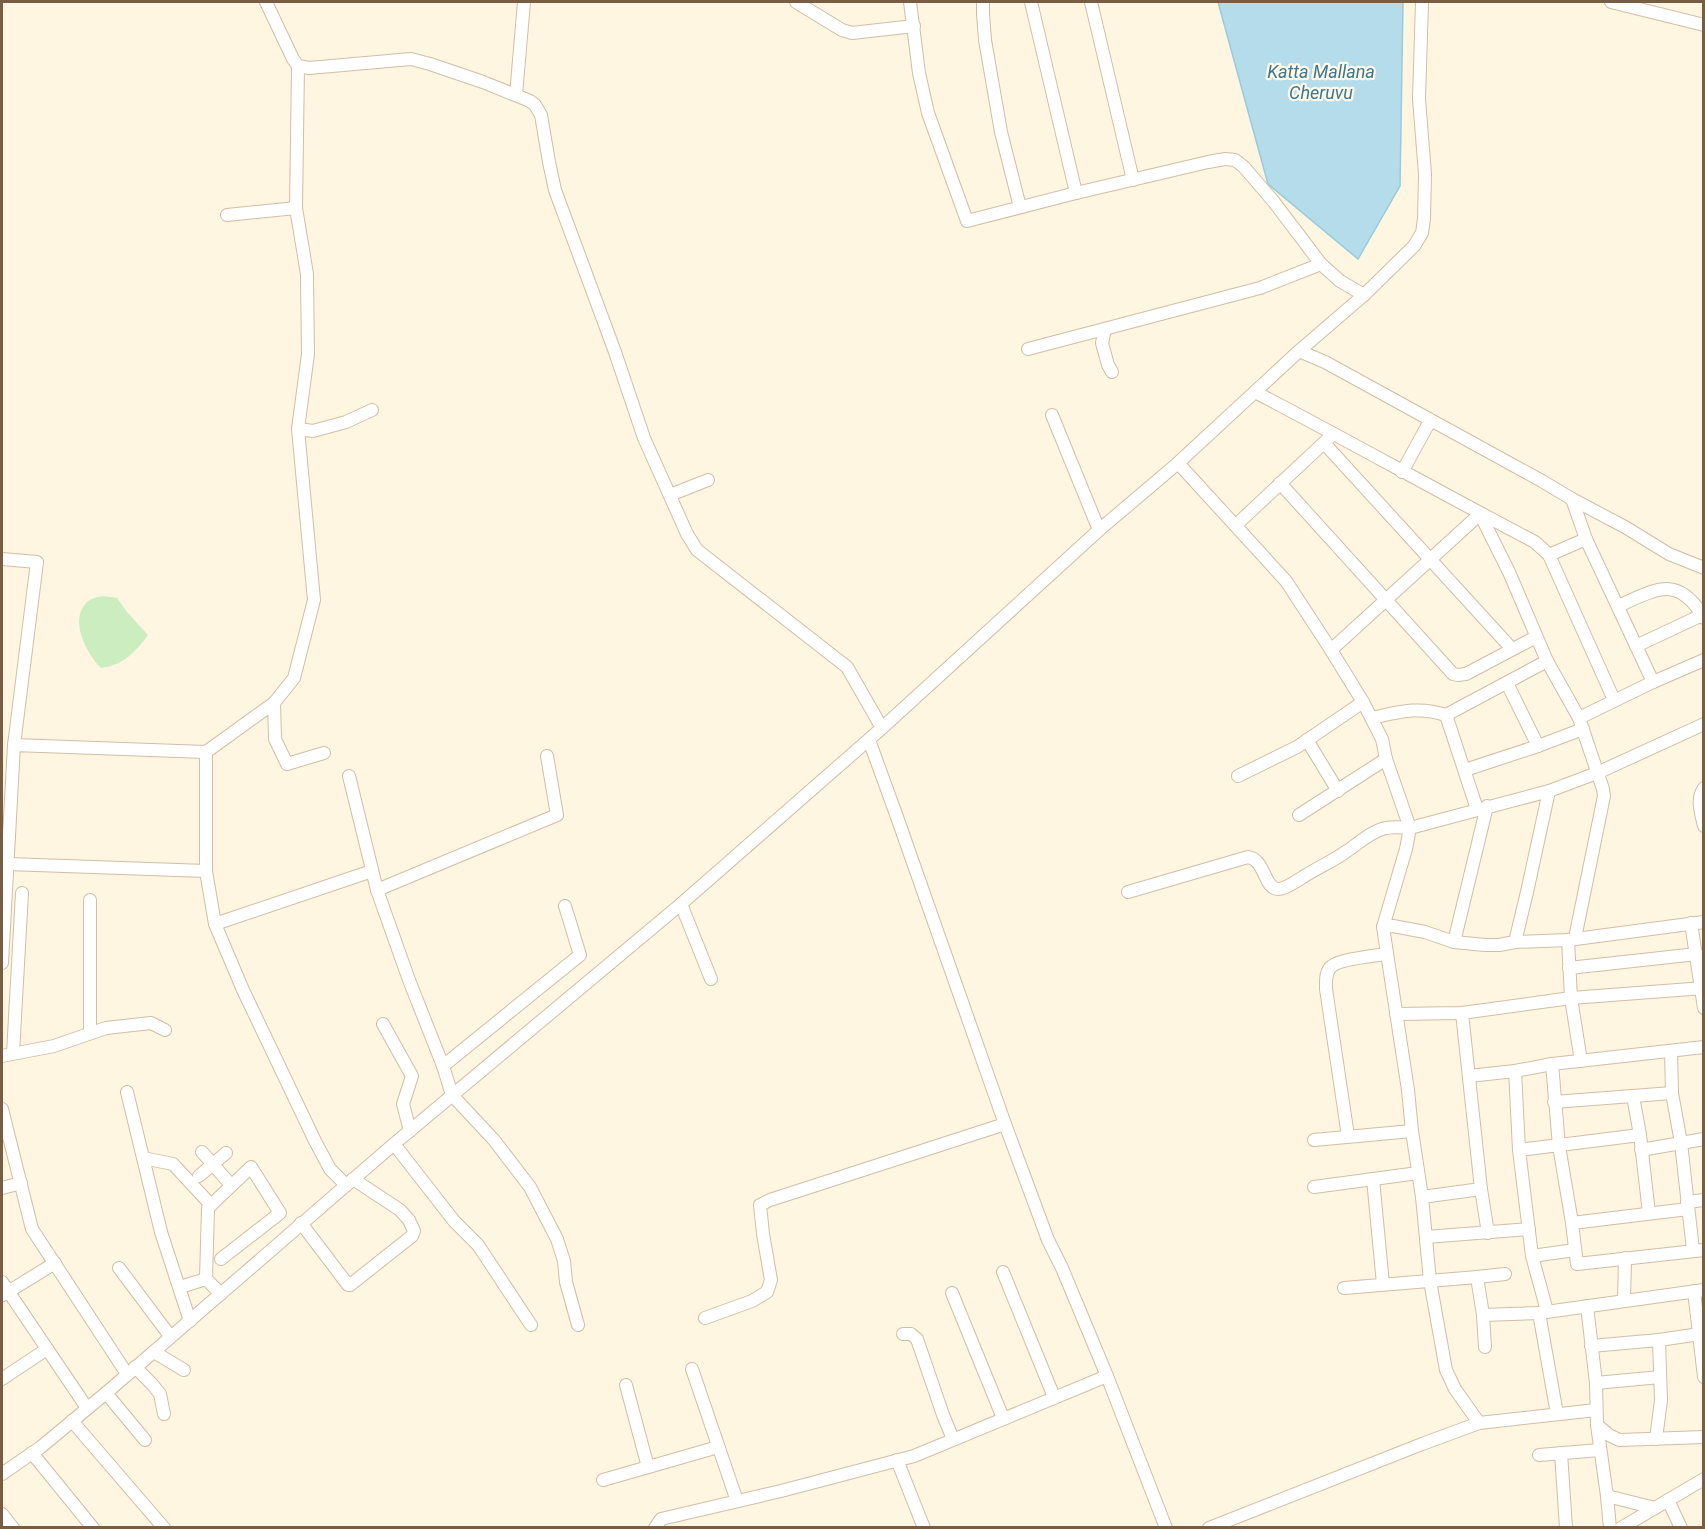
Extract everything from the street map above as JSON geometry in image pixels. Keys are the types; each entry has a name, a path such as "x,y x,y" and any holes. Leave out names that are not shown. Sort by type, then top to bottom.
{"street":[{"path":"14,745 206,752 274,703 294,678 314,600 298,429 308,354 307,274 296,208 298,66 266,2"},
{"path":"516,95 524,2"},
{"path":"796,2 842,30 852,33 914,26"},
{"path":"910,2 928,113 967,221 1208,162 1234,160 1244,167 1274,202 1321,264 1340,281 1364,295"},
{"path":"983,2 985,40 1000,132 1020,207"},
{"path":"1031,2 1076,193"},
{"path":"1091,2 1133,180"},
{"path":"2,1474 32,1453 106,1393 301,1223 681,904 882,728 1099,530 1178,463 1299,351 1364,295 1414,246 1422,233 1424,219 1425,174 1419,99 1422,2"},
{"path":"1611,2 1704,25"},
{"path":"298,66 309,68 411,59 516,95 535,105 541,115 555,190 644,438 687,534 697,550 847,667 882,728"},
{"path":"227,215 296,208"},
{"path":"1028,349 1260,288 1321,264"},
{"path":"1105,328 1102,343 1112,372"},
{"path":"1299,351 1325,362 1542,481 1669,554 1704,568"},
{"path":"1255,392 1299,415 1328,439 1429,558 1512,649"},
{"path":"298,429 313,431 346,422 372,410"},
{"path":"1052,415 1099,530"},
{"path":"1402,472 1430,421"},
{"path":"1328,439 1402,472 1535,542 1549,555 1614,700"},
{"path":"1236,525 1328,439"},
{"path":"1178,463 1286,581 1364,702 1382,740 1386,759 1410,828 1383,927 1386,954 1408,1090 1430,1281 1446,1370 1455,1389 1479,1423"},
{"path":"670,495 708,480"},
{"path":"1280,483 1453,674 1466,674 1536,637"},
{"path":"1572,500 1586,539 1653,682"},
{"path":"1330,650 1480,514"},
{"path":"1480,514 1509,572 1547,661 1581,724 1603,789 1604,796 1571,939 1569,968 1571,998 1581,1061"},
{"path":"1549,555 1586,539"},
{"path":"2,559 37,562 5,834 2,963"},
{"path":"1618,606 1656,589 1669,589 1689,597 1703,617 1636,646"},
{"path":"1465,770 1538,746 1581,724 1614,700 1704,660"},
{"path":"1372,718 1420,709 1446,715 1547,661"},
{"path":"1507,683 1538,746"},
{"path":"1238,776 1276,759 1364,702"},
{"path":"274,703 275,739 287,764 324,753"},
{"path":"1446,715 1465,770 1482,808 1454,942"},
{"path":"1128,892 1248,857 1253,857 1257,861 1270,885 1278,889 1346,852 1380,829 1410,828 1549,791 1597,773 1704,724"},
{"path":"868,740 1048,1240 1107,1376 1166,1527"},
{"path":"1307,740 1338,791"},
{"path":"206,752 206,871 215,924 243,990 330,1169 405,1214 414,1231 412,1236 350,1285 301,1223"},
{"path":"377,890 557,815 547,756"},
{"path":"1299,815 1386,759"},
{"path":"348,776 377,890 452,1095 494,1140 530,1187 557,1239 578,1325"},
{"path":"1704,788 1700,793 1699,801 1704,826"},
{"path":"1515,942 1549,791"},
{"path":"5,863 206,871"},
{"path":"215,924 372,871"},
{"path":"22,893 7,1054 54,1046 106,1028 151,1023 165,1030"},
{"path":"90,900 90,1033"},
{"path":"681,904 711,979"},
{"path":"443,1066 580,955 565,906"},
{"path":"1383,927 1393,926 1414,930 1454,942 1499,945 1571,939 1697,922 1696,954 1704,1008"},
{"path":"1348,1136 1326,989 1327,972 1331,966 1339,963 1386,954"},
{"path":"1569,968 1696,954"},
{"path":"1396,1014 1462,1013 1571,998 1702,988"},
{"path":"1462,1013 1481,1190 1488,1233"},
{"path":"382,1024 412,1076 403,1104 410,1131"},
{"path":"1469,1076 1704,1047"},
{"path":"1552,1064 1559,1146 1577,1264 1698,1250 1688,1205 1681,1143 1672,1093 1671,1051"},
{"path":"1515,1071 1519,1150 1532,1257 1543,1312 1557,1414"},
{"path":"127,1092 161,1232 190,1321"},
{"path":"1554,1102 1672,1093"},
{"path":"1633,1096 1649,1213"},
{"path":"2,1109 32,1229 131,1370 152,1384 160,1394 164,1414"},
{"path":"705,1318 752,1301 767,1292 771,1280 760,1205 1005,1124"},
{"path":"1314,1140 1412,1131"},
{"path":"1519,1150 1640,1135"},
{"path":"1641,1150 1704,1139"},
{"path":"394,1144 454,1221 478,1245 531,1325"},
{"path":"202,1152 231,1185"},
{"path":"199,1176 226,1152"},
{"path":"143,1158 173,1164 211,1205"},
{"path":"221,1259 280,1213 251,1167 208,1209 206,1279 221,1294"},
{"path":"1314,1187 1418,1173"},
{"path":"1372,1179 1383,1284"},
{"path":"2,1188 21,1183"},
{"path":"1422,1197 1481,1190"},
{"path":"1572,1223 1649,1213 1704,1200"},
{"path":"1425,1237 1529,1229"},
{"path":"1532,1257 1575,1250"},
{"path":"1624,1301 1625,1258"},
{"path":"55,1263 4,1290 87,1408"},
{"path":"119,1268 170,1336"},
{"path":"1003,1272 1054,1397"},
{"path":"1344,1288 1505,1274"},
{"path":"1477,1277 1485,1347"},
{"path":"180,1287 206,1279"},
{"path":"1483,1315 1543,1312 1699,1291 1703,1370"},
{"path":"951,1293 1003,1418"},
{"path":"1587,1306 1596,1383 1597,1425 1610,1527"},
{"path":"903,1334 910,1334 917,1339 953,1439"},
{"path":"1591,1346 1700,1334"},
{"path":"1656,1439 1660,1409 1659,1340"},
{"path":"2,1379 47,1349"},
{"path":"154,1352 184,1370"},
{"path":"692,1369 736,1501"},
{"path":"655,1527 661,1519 781,1491 914,1456 1107,1376"},
{"path":"1596,1383 1660,1377"},
{"path":"626,1385 648,1467"},
{"path":"106,1393 145,1440"},
{"path":"1209,1527 1235,1523 1479,1423 1596,1410"},
{"path":"72,1421 164,1527"},
{"path":"1597,1425 1619,1440 1704,1437"},
{"path":"603,1480 718,1447"},
{"path":"1539,1455 1600,1450"},
{"path":"32,1453 93,1527"},
{"path":"1562,1453 1566,1527"},
{"path":"897,1460 924,1527"},
{"path":"1621,1527 1704,1479"},
{"path":"1607,1496 1655,1508"},
{"path":"1668,1500 1681,1527"},
{"path":"2,1514 13,1527"}],"green space":[{"path":"103,596 117,598 148,635 123,661 101,668 86,646 79,619 86,603"}],"water":[{"name":"Katta Mallana Cheruvu","path":"1218,2 1403,2 1400,186 1358,259 1268,184"}]}
